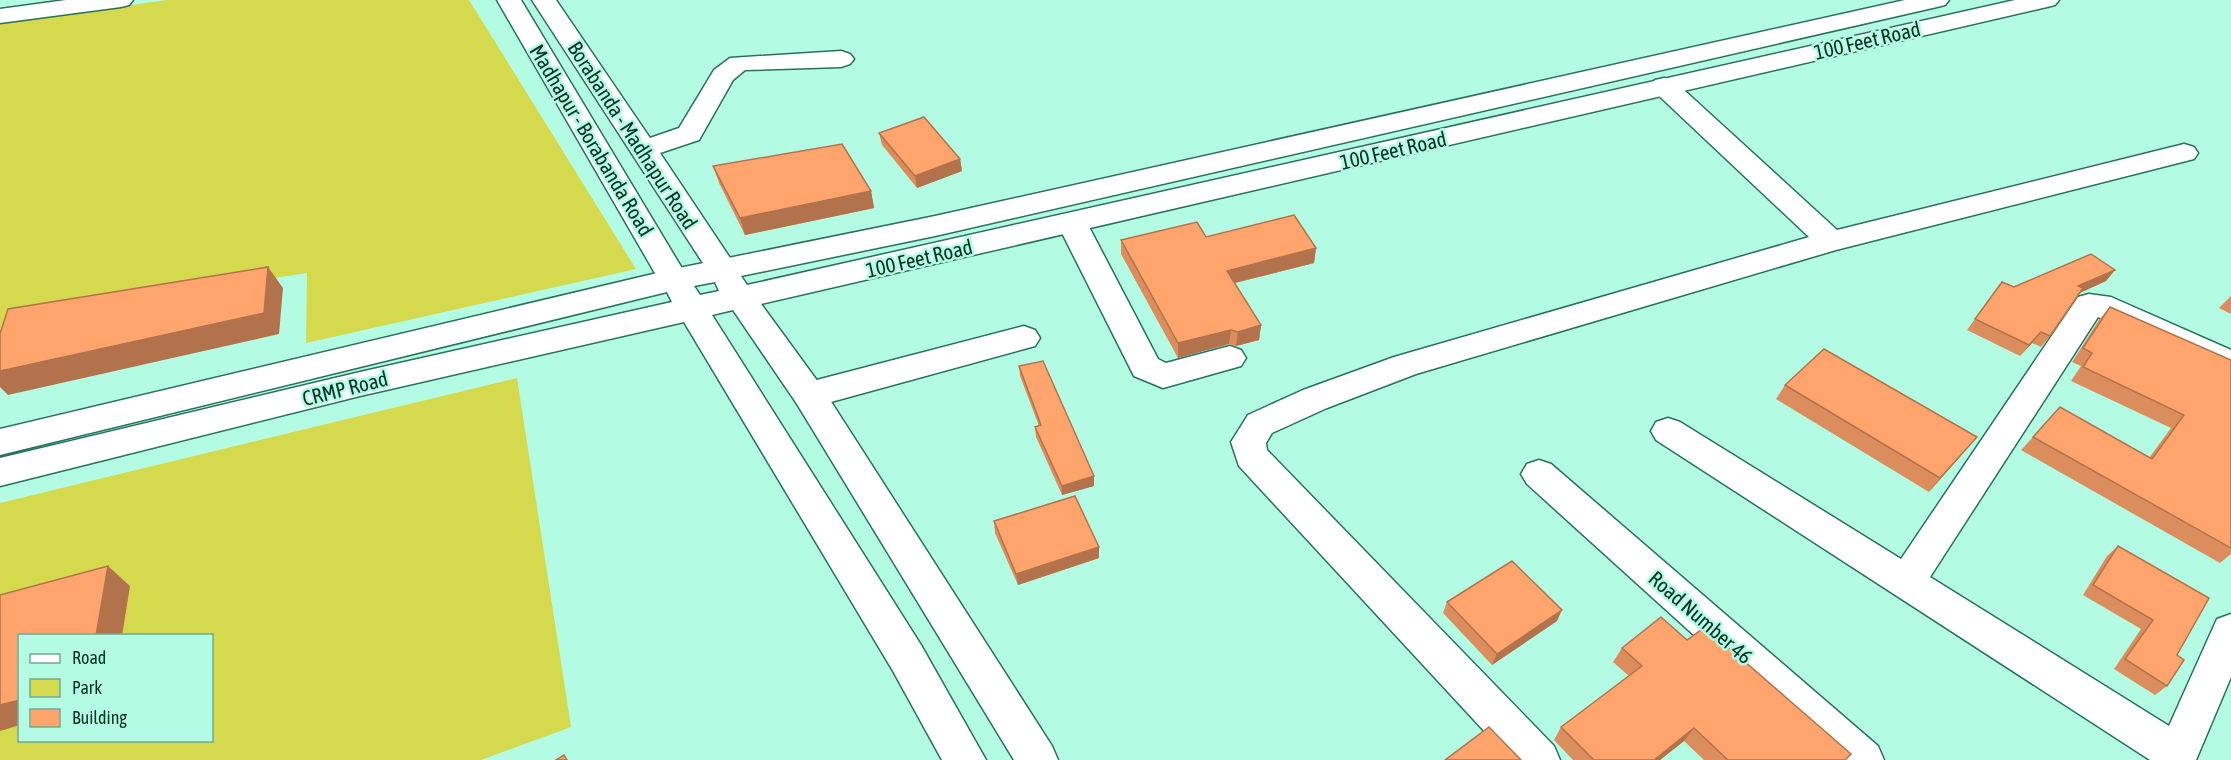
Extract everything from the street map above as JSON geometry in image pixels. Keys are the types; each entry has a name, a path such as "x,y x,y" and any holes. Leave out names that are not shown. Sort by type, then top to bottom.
{"main road":[{"path":"0,16 121,0"},
{"name":"Madhapur - Borabanda Road","path":"509,0 683,294"},
{"name":"Borabanda - Madhapur Road","path":"544,0 723,270"},
{"name":"100 Feet Road","path":"683,294 723,270 935,226 1937,0"},
{"name":"100 Feet Road","path":"683,294 740,299 2047,0"},
{"path":"643,150 689,134 723,75 739,63 841,59"},
{"path":"1664,86 1831,242"},
{"path":"1539,760 1393,603 1251,456 1248,442 1260,424 1315,399 1406,364 1831,242 2184,153"},
{"path":"1072,223 1146,367 1163,376 1230,358"},
{"path":"723,270 740,299 808,395 1037,760"},
{"path":"683,294 907,658 965,760"},
{"name":"CRMP Road","path":"0,442 683,294"},
{"name":"CRMP Road","path":"0,472 360,384 683,294"},
{"path":"1906,582 1978,440 2089,305 2100,305 2231,364"},
{"path":"808,395 1024,338"},
{"path":"1668,431 2176,757 2231,632"},
{"name":"Road Number 46","path":"1539,474 1863,760"}],"green space":[{"path":"167,0 469,0 636,269 306,343 307,273 7,319 0,341 0,23"},
{"path":"517,378 571,727 481,760 0,760 0,503"}],"building":[{"path":"924,117 960,159 915,176 879,133"},
{"path":"842,144 871,191 740,218 713,166"},
{"path":"1294,215 1316,248 1227,271 1261,325 1238,332 1231,330 1178,343 1121,240 1197,222 1206,237"},
{"path":"2091,254 2115,270 2078,286 2083,288 2050,336 2041,332 2029,345 1975,319 2002,282 2014,287"},
{"path":"268,267 264,313 0,371 0,334 8,309"},
{"path":"2110,307 2231,360 2231,548 2033,437 2060,407 2152,459 2184,415 2083,367 2092,353 2083,348"},
{"path":"1824,349 1977,437 1940,478 1785,385"},
{"path":"1043,361 1094,476 1062,486 1035,427 1041,425 1019,366"},
{"path":"1075,496 1099,547 1016,574 994,521"},
{"path":"2118,546 2209,598 2177,655 2184,660 2167,686 2125,659 2153,620 2093,585"},
{"path":"1512,561 1562,610 1497,654 1447,602"},
{"path":"108,566 96,634 18,634 18,700 0,705 0,595"},
{"path":"1661,617 1687,640 1705,627 1851,754 1845,760 1728,760 1694,728 1654,760 1594,760 1561,727 1642,666 1622,648"},
{"path":"1489,727 1521,760 1445,760"},
{"path":"564,755 567,760 556,760"}]}
